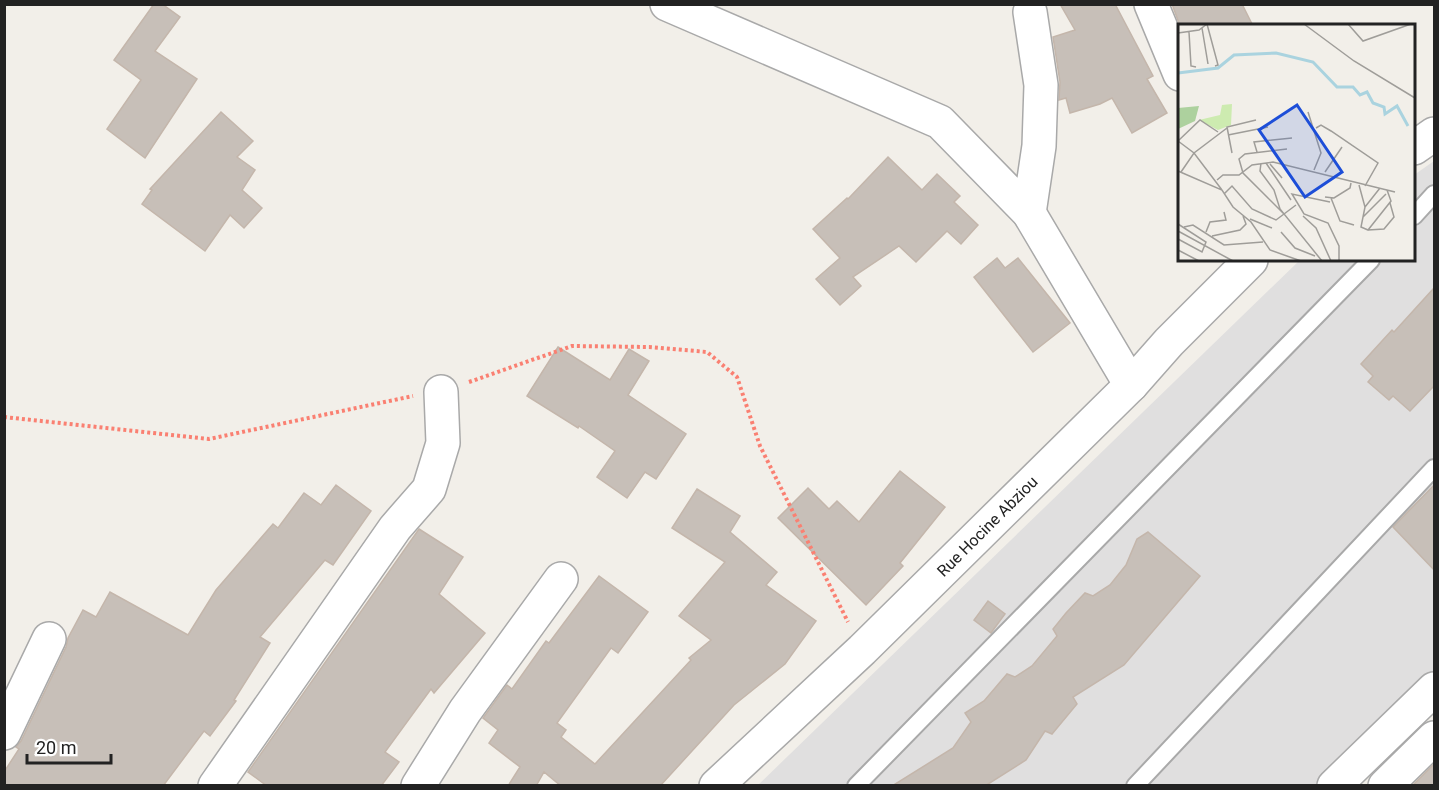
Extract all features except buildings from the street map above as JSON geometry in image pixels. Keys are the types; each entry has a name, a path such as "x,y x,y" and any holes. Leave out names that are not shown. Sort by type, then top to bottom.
{"street":[{"path":"667,4 940,122 1029,213 1131,385"},
{"path":"1151,4 1178,72"},
{"path":"1029,213 1039,146 1041,86 1030,12"},
{"path":"1415,147 1434,134"},
{"name":"Rue Hocine Abziou","path":"716,786 862,650 1131,385 1169,342 1250,261"},
{"path":"215,786 388,538 429,489 442,443 441,392"},
{"path":"418,786 465,711 561,579"},
{"path":"4,734 49,639"},
{"path":"1334,786 1434,689"},
{"path":"1385,786 1434,738"}],"lane":[{"path":"1415,214 1434,194"},
{"path":"856,786 1370,261"},
{"path":"1135,786 1434,468"}],"path":[{"path":"4,417 209,439 393,399 441,392 572,346 649,347 707,352 737,376 760,446 862,650"}],"shaded area":[{"path":"1434,161 1434,709 1359,785 757,786 1299,261 1415,261 1415,174"}]}
